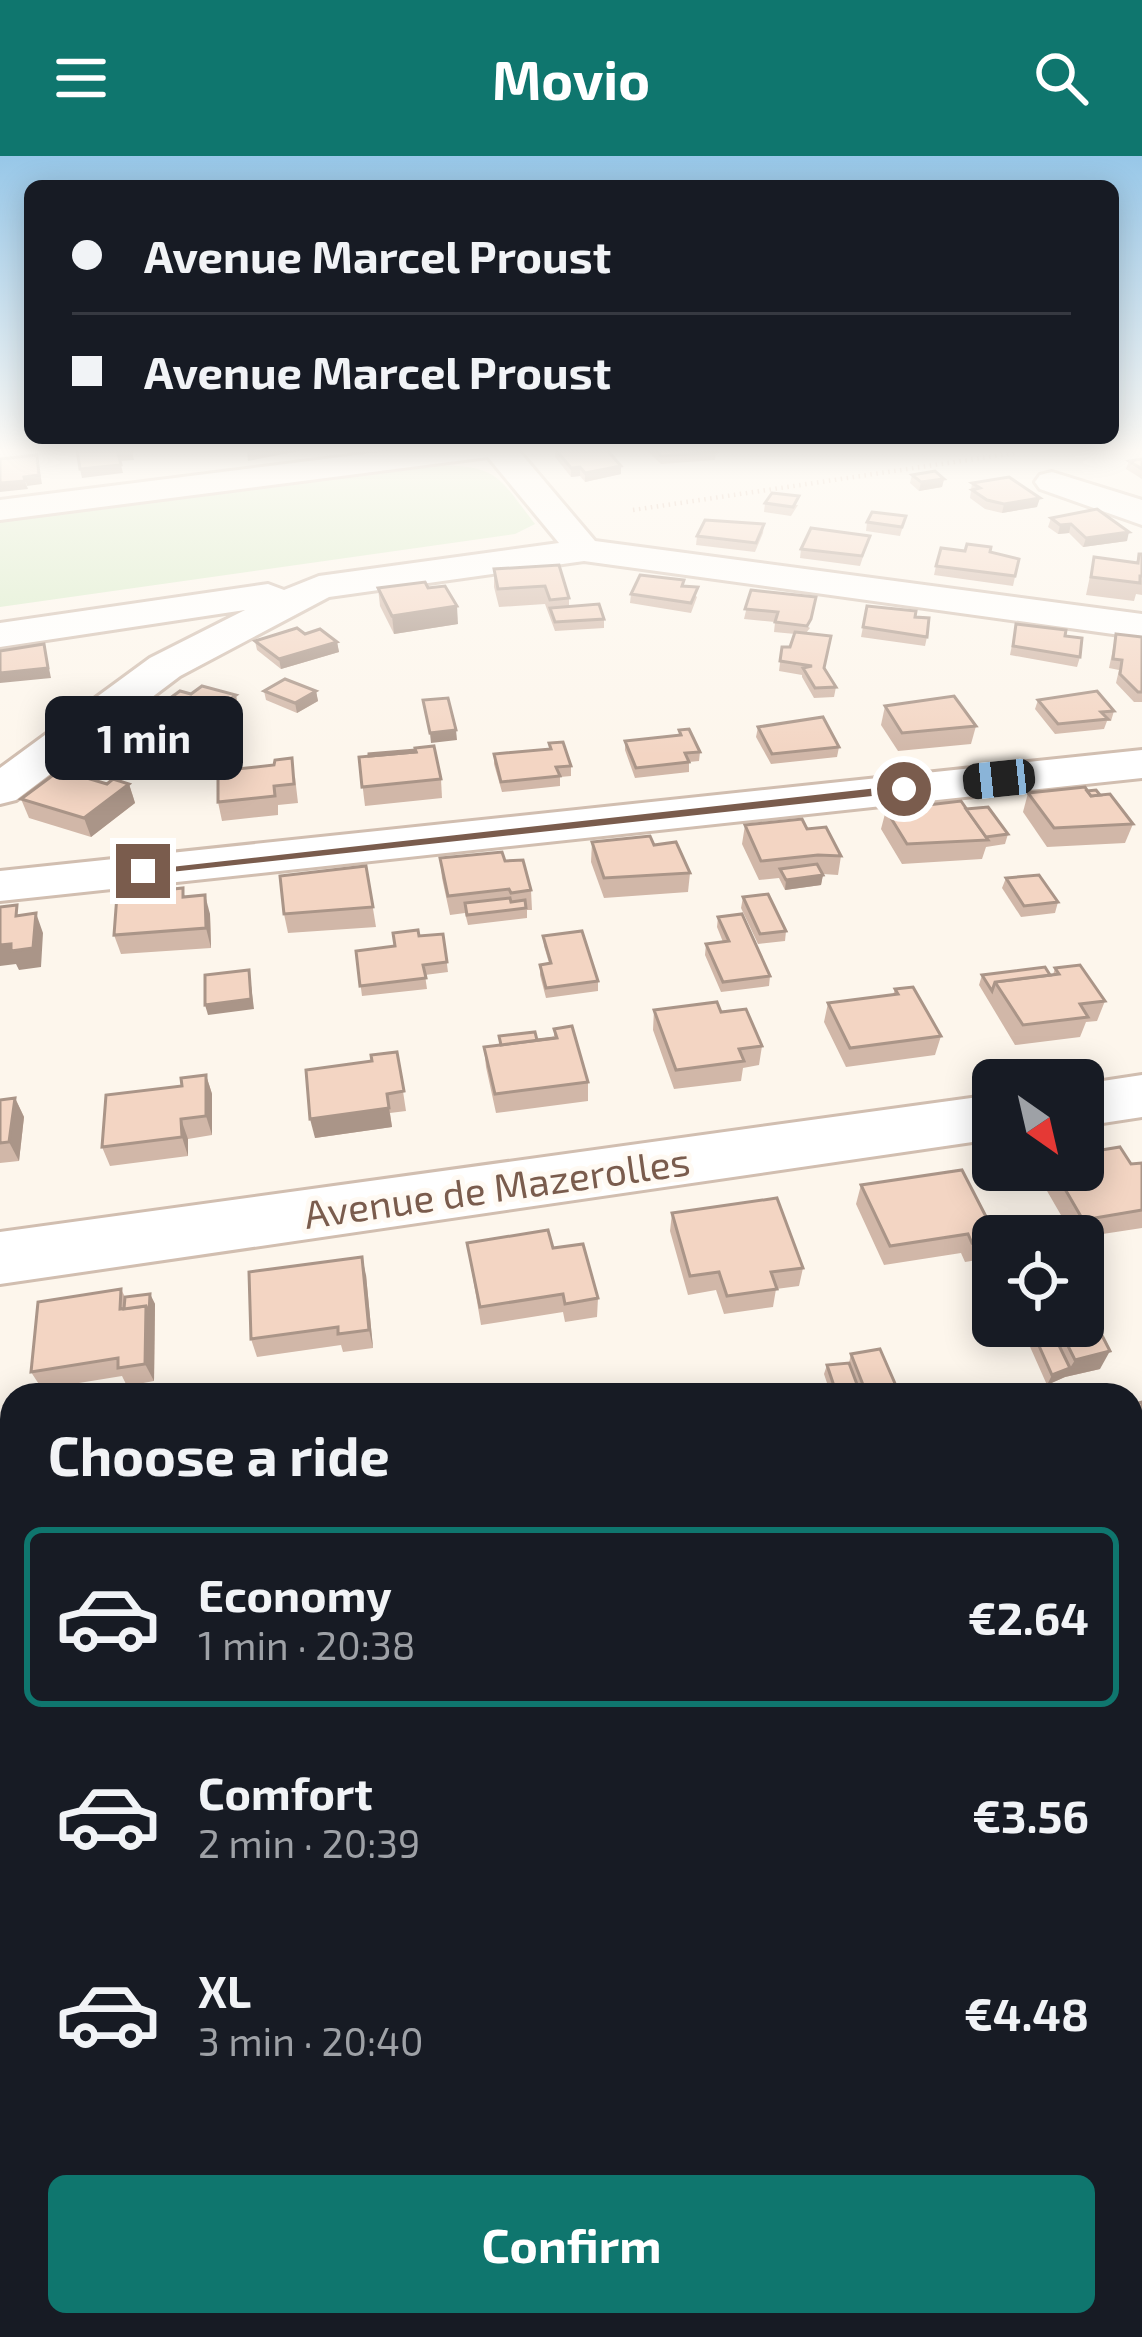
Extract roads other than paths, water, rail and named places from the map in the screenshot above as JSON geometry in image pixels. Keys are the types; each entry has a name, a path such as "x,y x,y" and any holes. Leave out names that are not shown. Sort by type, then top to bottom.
{"street":[{"path":"0,635 571,552"},
{"path":"597,552 1142,626"},
{"path":"0,790 165,667 319,587"},
{"path":"0,886 1142,764"},
{"path":"1104,1102 1142,1096"},
{"name":"Avenue de Mazerolles","path":"0,1258 972,1121"}]}
